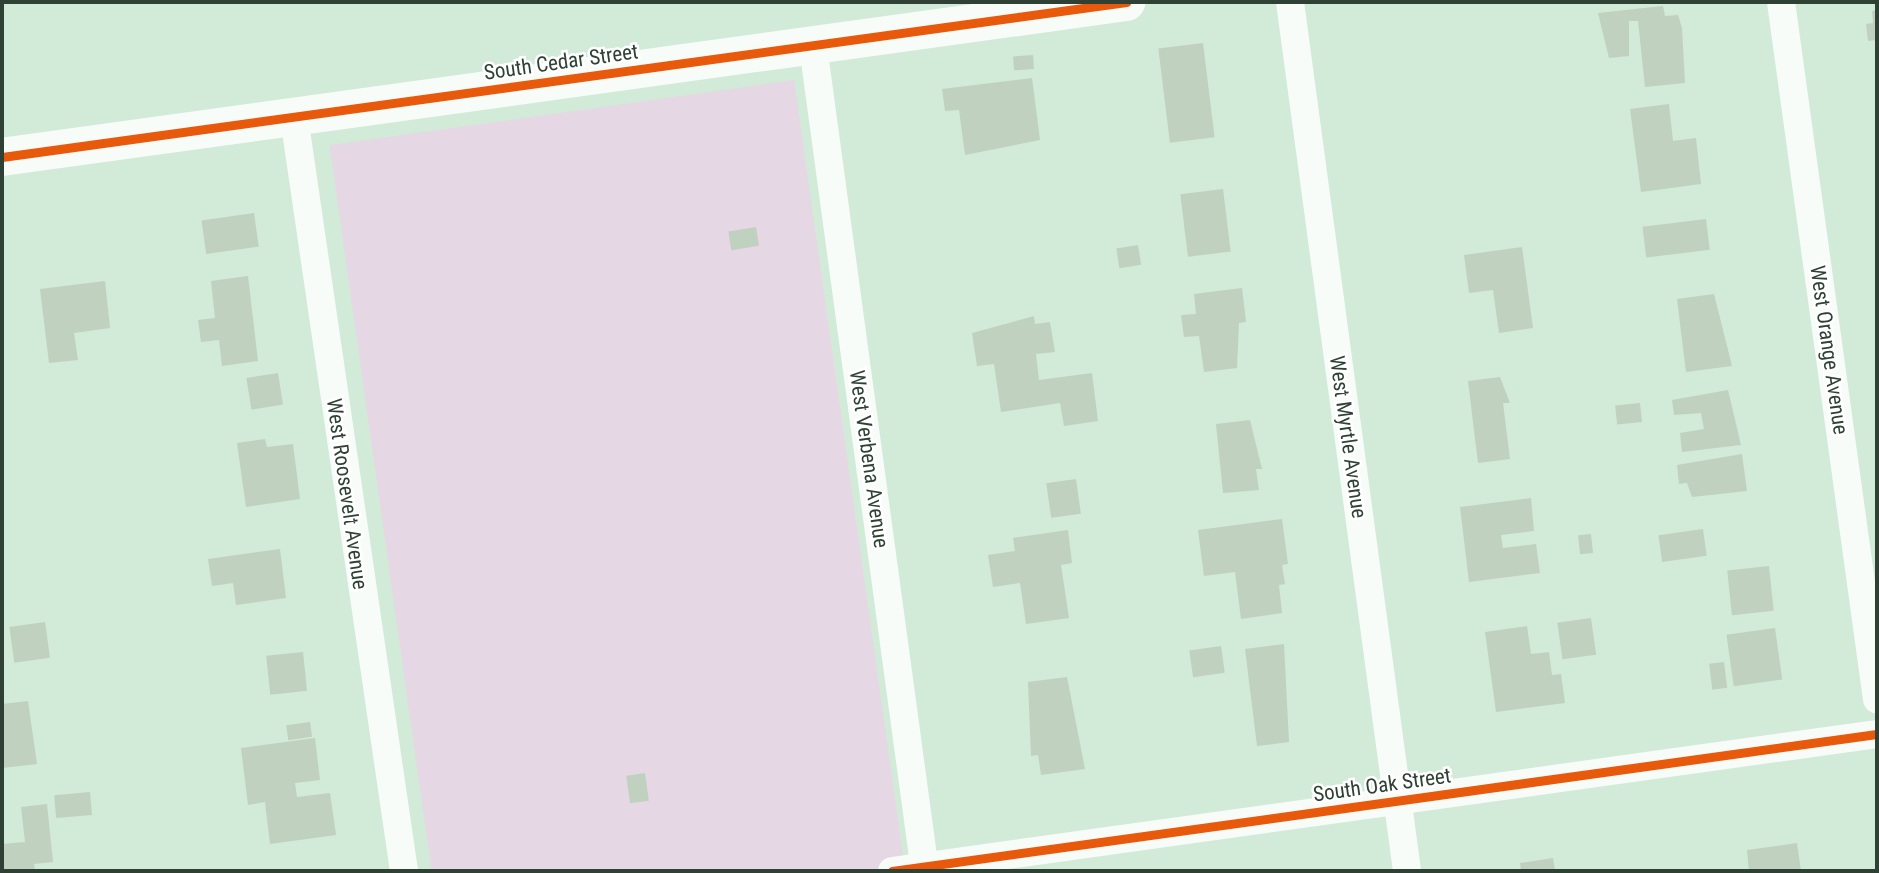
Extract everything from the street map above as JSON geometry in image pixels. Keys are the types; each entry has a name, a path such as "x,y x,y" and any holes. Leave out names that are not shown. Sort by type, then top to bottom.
{"street":[{"name":"South Cedar Street","path":"2,157 1126,2"},
{"name":"West Myrtle Avenue","path":"1290,2 1406,871"},
{"name":"West Orange Avenue","path":"1782,2 1877,699"},
{"name":"West Verbena Avenue","path":"813,46 924,869"},
{"name":"West Roosevelt Avenue","path":"294,117 404,871"},
{"name":"South Oak Street","path":"892,871 924,869 1877,734"}],"shaded area":[{"path":"794,80 905,870 432,871 330,145"}],"building":[{"path":"1663,6 1665,16 1678,15 1682,28 1685,83 1645,87 1638,21 1629,21 1629,56 1609,58 1598,13"},
{"path":"1877,10 1877,40 1868,41 1866,24 1873,23 1872,11"},
{"path":"1203,43 1215,137 1170,143 1158,48"},
{"path":"1033,55 1034,69 1014,70 1013,56"},
{"path":"1032,78 1040,140 965,155 959,110 945,111 942,89"},
{"path":"1669,104 1673,141 1696,138 1701,184 1641,192 1630,109"},
{"path":"1223,189 1231,252 1188,257 1180,194"},
{"path":"254,213 259,247 206,254 202,220"},
{"path":"1706,219 1710,250 1646,258 1642,227"},
{"path":"756,227 759,246 731,250 728,231"},
{"path":"1138,245 1141,265 1119,268 1116,248"},
{"path":"1522,247 1533,328 1499,333 1493,290 1469,293 1464,255"},
{"path":"248,276 258,361 222,366 219,340 201,342 198,320 215,318 211,281"},
{"path":"105,281 110,328 74,333 78,360 49,363 40,289"},
{"path":"1242,288 1246,322 1239,323 1237,368 1204,372 1199,336 1184,337 1181,315 1196,314 1194,294"},
{"path":"1714,294 1732,366 1686,372 1677,299"},
{"path":"1034,316 1035,324 1050,322 1055,352 1036,354 1039,380 1092,373 1098,421 1064,426 1060,403 1001,412 994,364 977,366 972,333"},
{"path":"278,373 283,405 251,410 246,378"},
{"path":"1500,377 1510,403 1503,403 1510,459 1478,463 1468,381"},
{"path":"1728,390 1741,445 1682,452 1680,433 1704,429 1701,413 1674,415 1672,400"},
{"path":"1640,403 1642,422 1617,425 1615,406"},
{"path":"1250,420 1262,469 1256,469 1259,490 1223,493 1216,424"},
{"path":"265,439 267,447 293,444 300,499 246,507 237,443"},
{"path":"1742,454 1747,491 1692,497 1687,483 1679,484 1677,465"},
{"path":"1076,479 1081,514 1051,518 1046,483"},
{"path":"1531,498 1534,531 1501,535 1503,548 1536,544 1540,573 1469,582 1460,507"},
{"path":"1282,519 1288,564 1282,565 1285,584 1279,585 1282,613 1241,619 1235,572 1204,576 1198,530"},
{"path":"1703,529 1707,556 1662,562 1658,535"},
{"path":"1068,530 1072,563 1061,565 1069,618 1026,624 1020,583 993,587 988,555 1015,551 1013,538"},
{"path":"1591,534 1593,553 1580,554 1578,535"},
{"path":"280,549 286,598 236,605 233,583 212,586 208,559"},
{"path":"1769,566 1774,611 1732,615 1727,570"},
{"path":"1591,618 1596,655 1562,659 1557,623"},
{"path":"45,622 50,658 14,663 9,627"},
{"path":"1527,626 1531,654 1549,652 1552,675 1561,674 1565,703 1496,712 1485,632"},
{"path":"1775,628 1782,679 1734,686 1726,635"},
{"path":"1284,644 1289,742 1257,746 1245,649"},
{"path":"1221,646 1225,673 1193,677 1189,650"},
{"path":"303,652 307,691 270,695 266,656"},
{"path":"1724,662 1727,688 1712,690 1709,664"},
{"path":"1067,677 1085,769 1041,775 1038,755 1031,756 1028,682"},
{"path":"28,701 37,764 2,768 2,704"},
{"path":"310,722 312,737 288,740 286,725"},
{"path":"315,738 320,780 295,783 297,797 330,793 336,835 270,844 265,802 248,805 241,748"},
{"path":"645,773 649,801 630,803 626,776"},
{"path":"90,792 92,815 56,818 54,795"},
{"path":"47,804 53,862 34,864 35,871 2,871 2,844 25,842 21,807"},
{"path":"1797,843 1801,871 1749,871 1747,850"},
{"path":"1553,858 1555,871 1521,871 1520,863"}],"cycle path":[{"path":"2,157 1126,2"},
{"path":"892,871 1877,734"}]}
